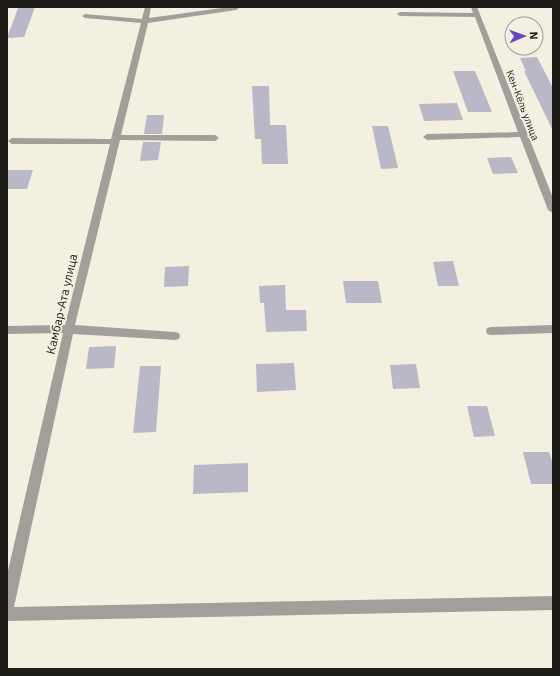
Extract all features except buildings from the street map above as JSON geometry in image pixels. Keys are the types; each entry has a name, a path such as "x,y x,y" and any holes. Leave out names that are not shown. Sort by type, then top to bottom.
{"street":[{"name":"Камбар-Ата улица","path":"7,608 69,328 114,140 148,7"},
{"path":"85,16 144,21 236,8"},
{"path":"400,14 475,11"},
{"name":"Кен-Кёль улица","path":"475,11 553,210"},
{"path":"427,137 523,134"},
{"path":"12,141 214,138"},
{"path":"7,330 69,328 175,336"},
{"path":"491,330 553,330"},
{"path":"7,614 553,603"}]}
